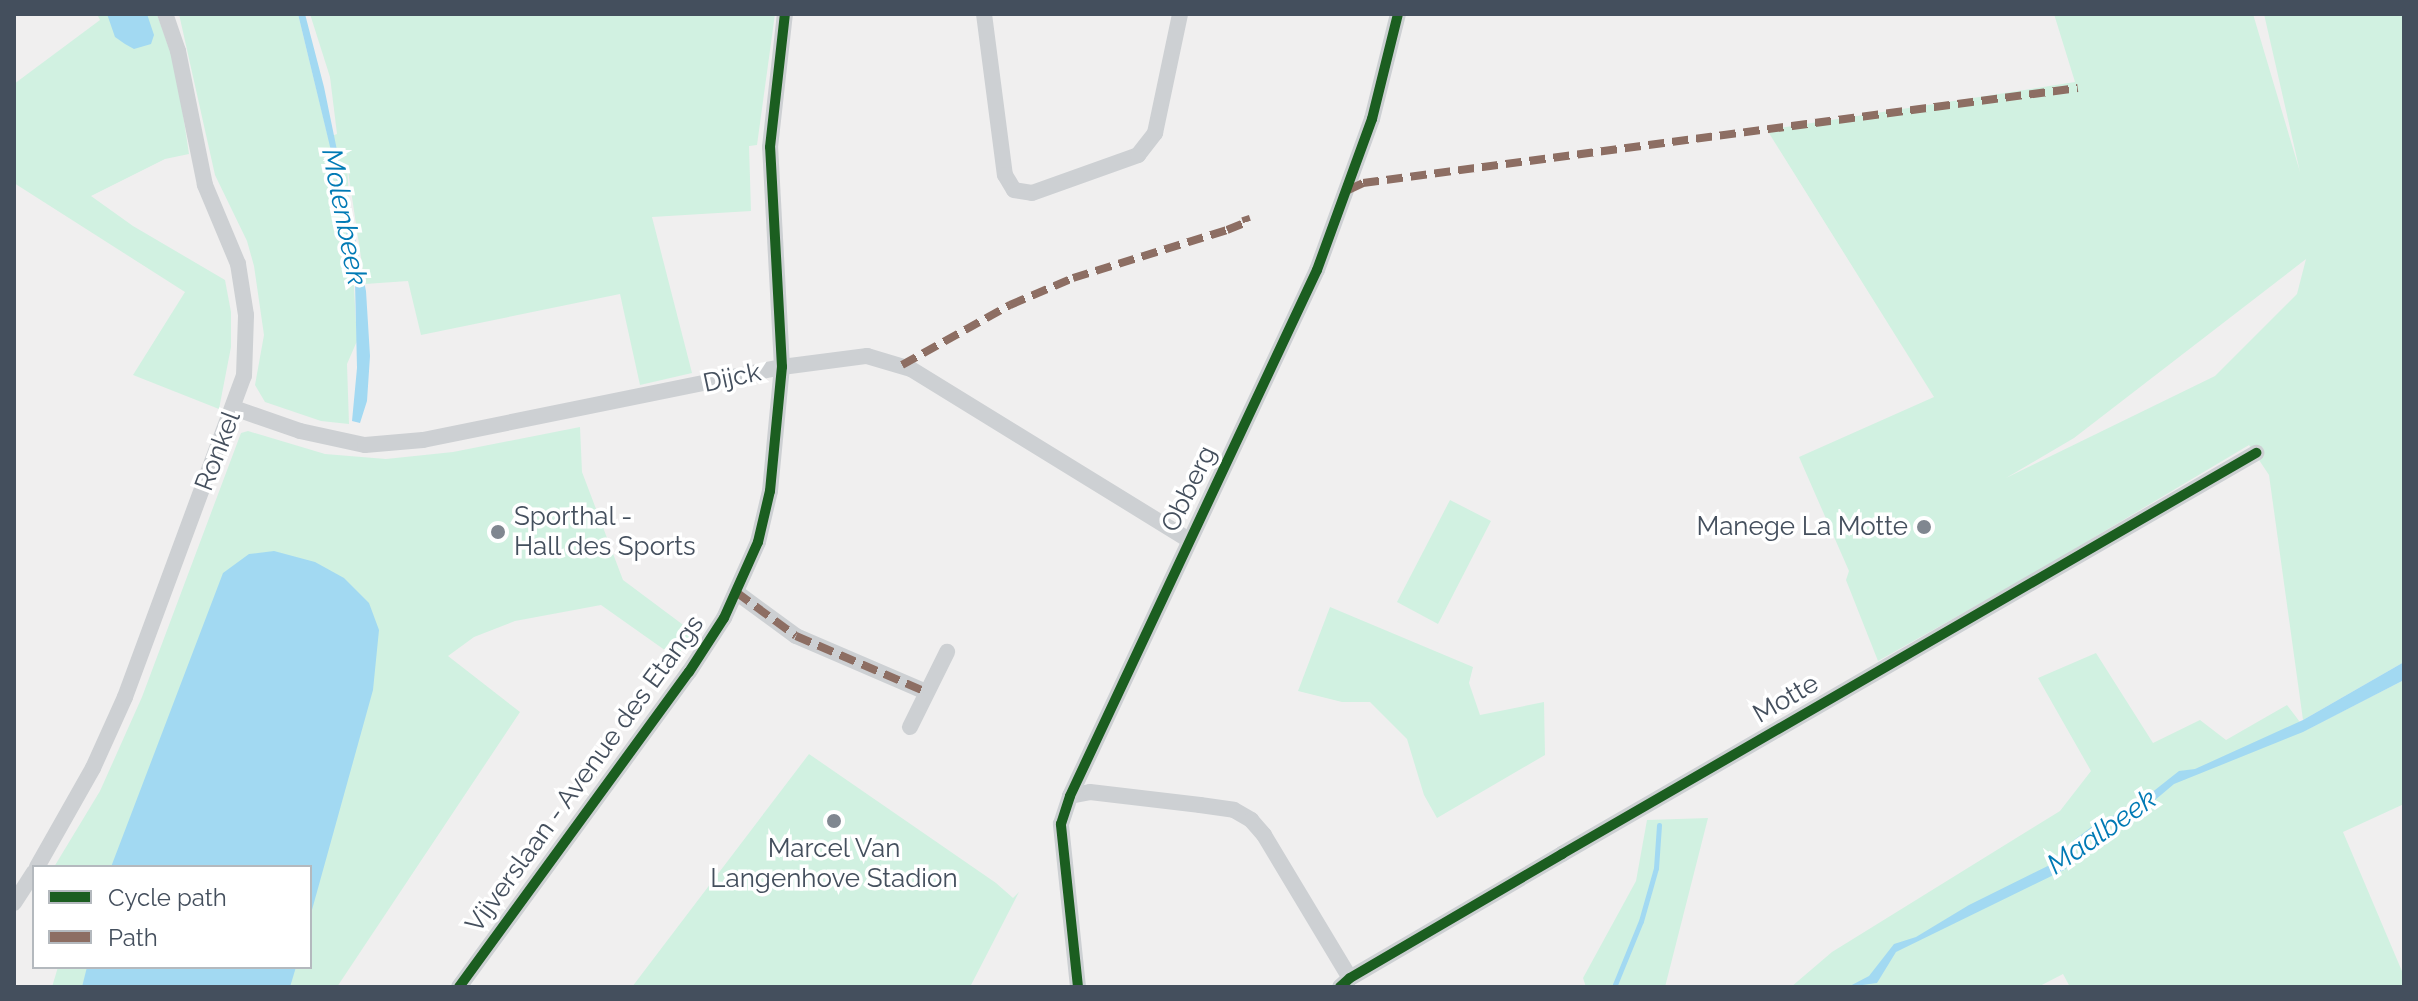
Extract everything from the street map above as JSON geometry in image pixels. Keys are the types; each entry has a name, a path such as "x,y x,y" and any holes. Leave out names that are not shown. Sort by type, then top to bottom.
{"street":[{"name":"Ronkel","path":"38,865 81,790 120,708 244,376 246,342 242,287 229,240 205,185 178,51 165,14"},
{"name":"Vijverslaan - Avenue des Etangs","path":"459,987 689,672 736,592 766,513 782,367 770,147 785,14"},
{"path":"984,14 1005,175 1014,190 1032,193 1138,155 1155,133 1180,14"},
{"name":"Obberg","path":"1078,987 1061,824 1070,796 1317,270 1372,119 1398,14"},
{"name":"Dijck","path":"234,408 300,431 365,445 423,440 782,367 867,356 911,369 1189,540"},
{"name":"Motte","path":"1345,982 2256,453"},
{"path":"736,592 796,636 926,692"},
{"path":"910,727 947,652"},
{"path":"1070,796 1090,792 1200,805 1234,810 1251,820 1264,835 1345,982"},
{"name":"Ronkel","path":"14,903 32,875"}],"green space":[{"path":"97,14 157,14 176,68 189,154 165,159 91,196 133,226 225,280 231,312 231,347 219,409 133,375 185,292 14,183 14,84 100,20"},
{"path":"179,14 298,14 328,137 337,134 330,77 310,14 775,14 757,145 749,146 751,211 652,217 692,373 640,385 620,294 421,335 408,281 365,284 347,164 357,341 347,364 349,424 321,421 265,402 255,385 264,335 254,266 247,241 215,175"},
{"path":"2054,14 2253,14 2300,172 2264,14 2404,14 2404,662 2303,720 2269,475 2249,445 2041,569 1878,661 1846,580 1849,571 1799,457 1934,397 1767,130 2075,82","holes":["2306,259 2297,294 2215,376 2006,478 2074,438"]},
{"path":"580,427 582,472 623,580 694,633 676,658 601,605 515,621 474,637 448,656 520,712 337,987 52,987 57,969 312,969 312,865 55,865 100,791 142,697 241,433 248,431 325,454 386,459 453,452"},
{"path":"1450,500 1491,521 1438,624 1397,602"},
{"path":"1330,607 1473,667 1469,683 1480,715 1544,702 1545,755 1437,818 1424,795 1407,739 1370,702 1342,702 1298,691"},
{"path":"2096,653 2153,743 2200,720 2226,740 2287,705 2306,730 2404,680 2404,804 2343,832 2404,976 2404,987 2070,987 2063,974 2038,987 1791,987 1832,952 2060,811 2091,771 2038,678"},
{"name":"Marcel Van Langenhove Stadion","path":"809,754 996,883 1013,898 1019,892 970,987 632,987"},
{"path":"1708,818 1665,987 1586,987 1583,978 1636,881 1647,820"}],"water":[{"path":"107,14 147,14 154,35 151,44 134,49 125,44 115,37"},
{"name":"Molenbeek","path":"298,14 305,14 324,87 366,291 370,356 367,401 360,423 352,421 357,368 355,282 333,159"},
{"path":"274,551 315,562 344,578 369,603 379,630 373,690 312,910 312,865 112,865 223,573 249,554"},
{"path":"2404,662 2404,680 2303,732 2174,784 2142,811 2119,819 2076,849 2066,869 1896,952 1877,983 1848,987 1869,976 1894,944 1916,937 1969,905 2058,861 2073,841 2094,825 2136,805 2179,771 2195,769 2303,720"},
{"path":"86,969 295,969 290,987 82,987"}],"waterway":[{"path":"1614,987 1641,921 1656,868 1659,825"}],"marked path":[{"path":"1348,190 1363,183 2078,88"},
{"path":"902,365 1010,305 1073,278 1227,230 1247,222 1245,216"},
{"path":"736,592 796,636 926,692"}],"cycle path":[{"path":"459,987 689,672 724,618 758,542 770,491 782,367 770,147 785,14"},
{"path":"1078,987 1061,824 1070,796 1317,270 1372,119 1398,14"},
{"path":"1340,987 1350,978 1562,854 2256,453"}],"place":[{"name":"Manege La Motte","path":"1924,527"},
{"name":"Sporthal - Hall des Sports","path":"498,532"},
{"name":"Marcel Van Langenhove Stadion","path":"834,821"}],"water label":[{"name":"Maalbeek","path":"2102,832"}]}
